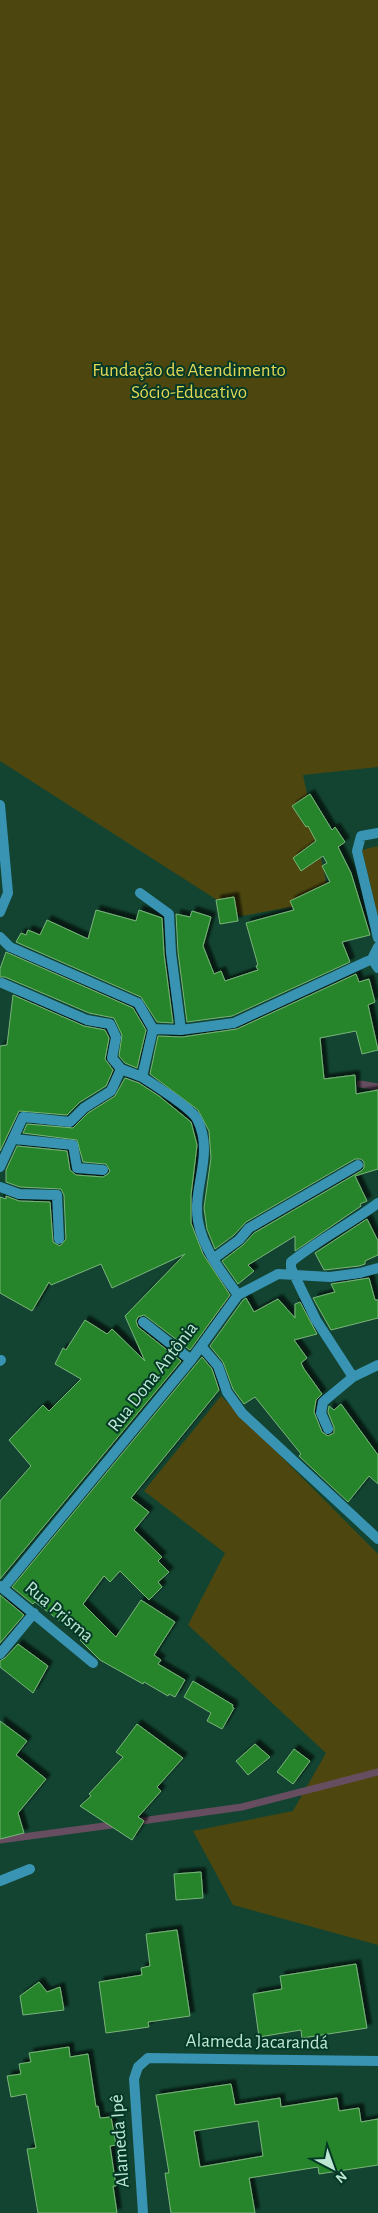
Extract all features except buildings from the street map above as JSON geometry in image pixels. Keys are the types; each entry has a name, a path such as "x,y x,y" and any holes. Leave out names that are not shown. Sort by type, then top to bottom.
{"street":[{"path":"0,805 8,893 0,912"},
{"path":"378,832 361,836 357,851 378,938"},
{"path":"140,893 169,914 171,953 181,1030"},
{"path":"0,937 10,947 138,1003 153,1030 142,1077"},
{"path":"153,1030 181,1030 234,1023 372,959 378,947"},
{"path":"372,959 378,968"},
{"path":"2,984 86,1020 110,1024 116,1036 112,1058 121,1069 142,1077 196,1117 205,1148 198,1221 213,1259 238,1295"},
{"path":"0,1168 23,1117 70,1122 84,1108 111,1091 121,1069"},
{"path":"14,1139 73,1145 77,1168 103,1170"},
{"path":"213,1259 239,1240 249,1228 358,1165"},
{"path":"0,1186 19,1194 57,1195 59,1240"},
{"path":"353,1376 316,1320 294,1275 290,1262 378,1203"},
{"name":"Rua Dona Antônia","path":"2,1587 191,1360 238,1295 278,1274 330,1278 378,1268"},
{"path":"143,1322 191,1360"},
{"path":"201,1346 218,1366 227,1392 242,1414 378,1539"},
{"path":"328,1429 321,1413 323,1402 353,1376 378,1365"},
{"name":"Rua Prisma","path":"2,1587 93,1663"},
{"path":"0,1654 34,1614"},
{"path":"0,1881 30,1869"},
{"name":"Alameda Jacarandá","path":"138,2067 148,2058 378,2061"},
{"name":"Alameda Ipê","path":"138,2067 134,2079 143,2213"}],"green space":[{"name":"Fundação de Atendimento Sócio-Educativo","path":"0,0 378,0 378,767 303,775 330,900 242,916 0,761"},
{"path":"378,846 378,917 362,850"},
{"path":"221,1396 378,1554 378,1945 233,1905 193,1831 293,1811 326,1753 188,1625 225,1553 144,1491"}],"waterway":[{"path":"360,1084 378,1087"},
{"path":"134,1822 242,1807 378,1772"},
{"path":"0,1840 119,1824"}]}
